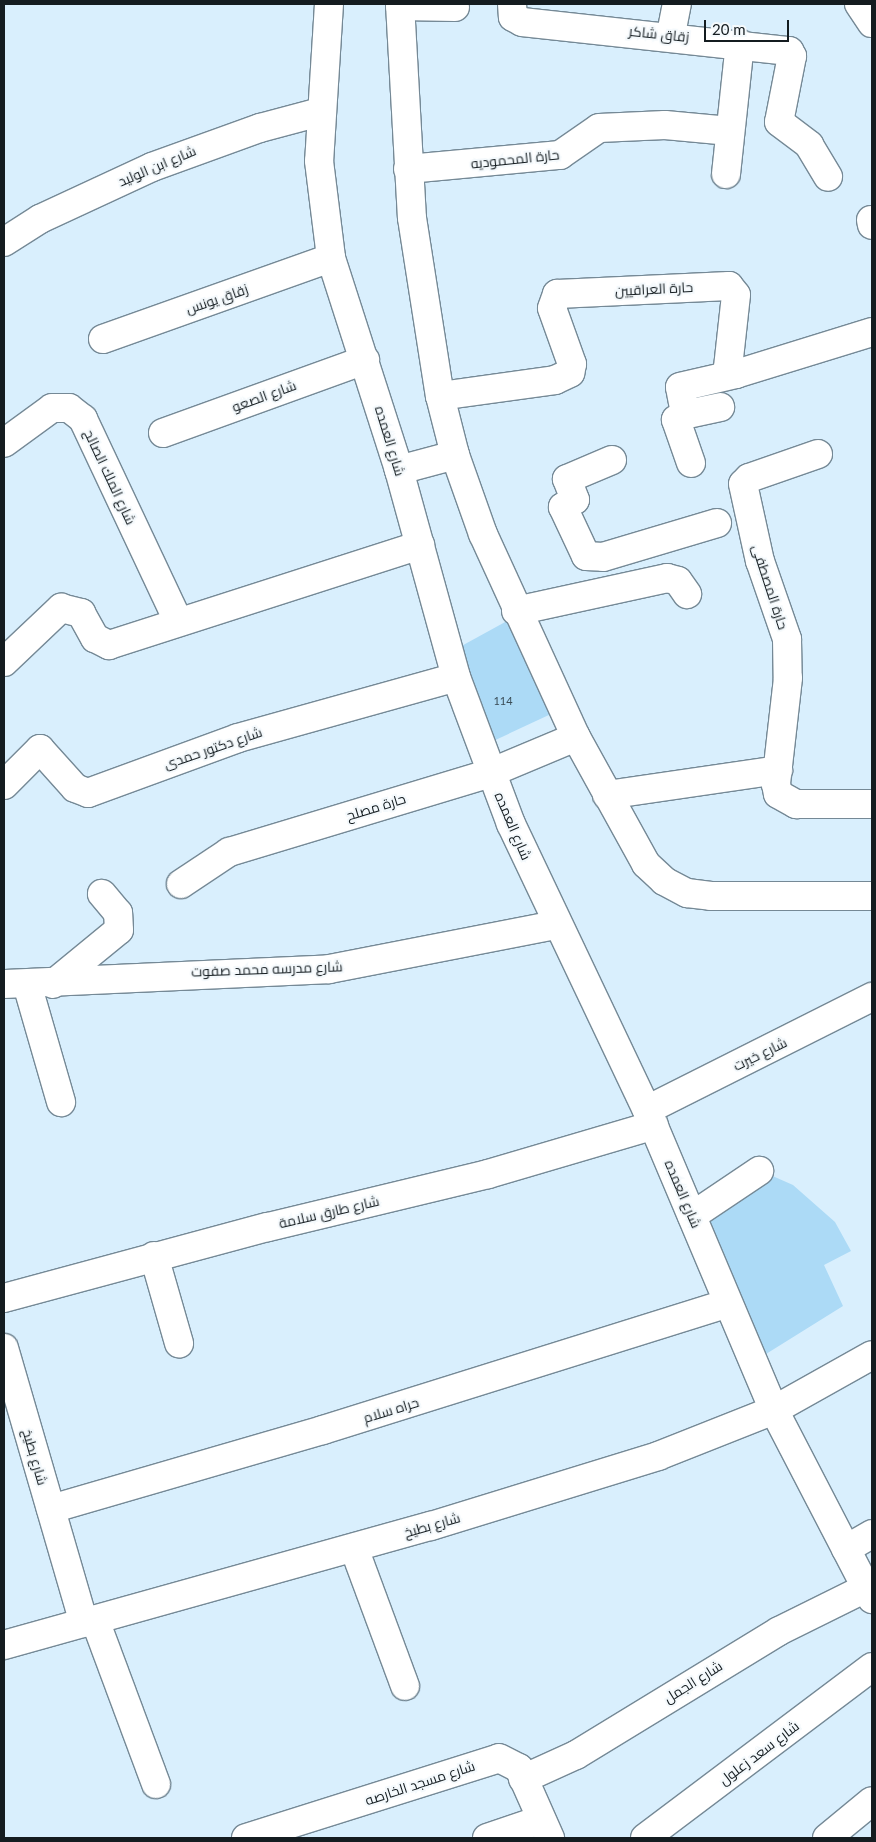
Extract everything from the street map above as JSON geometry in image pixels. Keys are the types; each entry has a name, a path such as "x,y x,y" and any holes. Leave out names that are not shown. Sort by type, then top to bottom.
{"street":[{"name":"شارع العمده","path":"330,4 320,112 319,161 331,258 399,470 456,677 490,773 556,925 651,1118 774,1410 869,1593"},
{"name":"زقاق شاكر","path":"512,4 513,17 522,22 671,34 792,53 779,122 809,145 828,177"},
{"path":"671,34 677,4"},
{"path":"859,4 872,23"},
{"path":"455,7 400,5 408,169 440,396 455,456 516,611 576,737 607,795 646,864 664,881 687,893 777,900 872,896"},
{"path":"726,174 740,44"},
{"name":"شارع ابن الوليد","path":"4,242 40,219 152,167 260,128 320,112"},
{"name":"حارة المحموديه","path":"408,169 560,155 599,128 665,125 730,131"},
{"name":"زقاق يونس","path":"103,339 331,258"},
{"name":"حارة العراقيين","path":"440,396 563,378 572,364 552,300 565,293 729,286 736,295 728,368 736,374"},
{"path":"683,415 680,387 736,374 872,332"},
{"name":"شارع الصعو","path":"162,432 365,360"},
{"path":"691,463 676,420 683,415 720,407"},
{"name":"شارع الملك الصالح","path":"4,443 52,408 70,408 83,419 178,621"},
{"name":"حارة المصطفى","path":"818,454 749,478 743,484 760,560 787,639 778,794 786,801 872,804"},
{"path":"399,470 455,456"},
{"path":"612,460 568,478 575,500 564,506 580,550 586,556 603,558 717,523"},
{"path":"4,662 61,608 81,614 95,638 109,645 178,621 420,545"},
{"path":"603,558 612,589"},
{"path":"516,611 612,589 673,578 687,594"},
{"name":"شارع دكتور حمدى","path":"4,785 40,749 75,788 88,793 238,738 456,677"},
{"name":"حارة مصلح","path":"182,884 229,852 490,773 576,737"},
{"path":"607,795 778,770"},
{"path":"61,1102 28,984 119,930 118,913 102,894"},
{"name":"شارع مدرسه محمد صفوت","path":"28,984 180,973 329,968 556,925"},
{"name":"شارع خيرت","path":"651,1118 872,997"},
{"name":"شارع طارق سلامة","path":"4,1298 154,1256 488,1174 651,1118"},
{"path":"692,1216 759,1172"},
{"path":"154,1256 179,1343"},
{"name":"حراه سلام","path":"51,1509 323,1430 728,1303"},
{"name":"شارع بطيخ","path":"4,1348 51,1509 89,1621"},
{"name":"شارع بطيخ","path":"4,1646 354,1548 658,1456 774,1410 872,1355"},
{"path":"846,1549 872,1534"},
{"path":"354,1548 405,1686"},
{"name":"شارع الجمل","path":"523,1779 576,1755 779,1631 869,1593"},
{"path":"89,1621 156,1784"},
{"name":"شارع سعد زعلول","path":"645,1838 872,1667"},
{"name":"شارع مسجد الخارصه","path":"246,1838 499,1758 519,1768 545,1829"},
{"path":"827,1838 872,1801"},
{"path":"487,1838 545,1829"}],"building":[{"path":"507,621 551,714 489,743 456,649"},
{"path":"768,1174 793,1185 835,1222 851,1251 824,1265 843,1306 758,1359 700,1224"}]}
